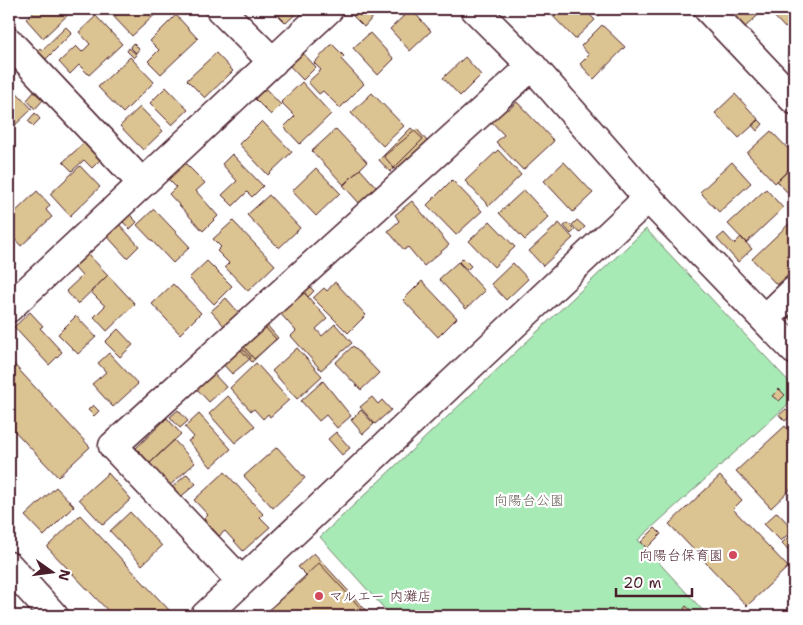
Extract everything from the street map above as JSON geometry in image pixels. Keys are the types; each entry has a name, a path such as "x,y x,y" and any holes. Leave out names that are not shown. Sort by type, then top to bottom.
{"street":[{"path":"220,9 273,62"},
{"path":"13,295 142,183 329,9"},
{"path":"475,9 532,66 648,198 766,318 794,350"},
{"path":"708,9 794,100"},
{"path":"9,42 142,183"},
{"path":"242,582 113,446 532,66"},
{"path":"205,616 648,198"},
{"path":"766,318 794,291"},
{"path":"9,566 54,616"}],"green space":[{"name":"向陽台公園","path":"646,229 794,387 794,399 638,540 708,616 391,616 320,537"}],"building":[{"path":"37,9 74,9 43,38 26,19"},
{"path":"122,9 161,9 132,36 114,17"},
{"path":"272,9 301,9 286,23"},
{"path":"346,9 365,9 373,17 364,27"},
{"path":"395,9 411,9 403,16"},
{"path":"411,9 431,31 410,51 390,29"},
{"path":"530,9 541,9 535,14"},
{"path":"546,9 584,9 595,20 575,39"},
{"path":"597,9 601,14 598,17 592,10"},
{"path":"744,9 765,9 744,28 734,17"},
{"path":"774,9 794,9 794,20 785,28 770,12"},
{"path":"176,15 198,39 161,74 148,61 159,50 150,41"},
{"path":"96,16 122,44 89,75 79,65 70,74 59,62 76,46 82,52 90,44 79,32"},
{"path":"602,25 625,47 594,79 580,64 589,55 581,46"},
{"path":"66,27 72,33 43,62 35,53 40,48 42,50"},
{"path":"370,33 394,59 378,75 353,48"},
{"path":"133,43 139,49 136,53 130,47"},
{"path":"332,44 344,56 341,59 364,84 340,108 323,91 319,94 308,82 321,70 314,63"},
{"path":"129,48 137,55 134,58 127,51"},
{"path":"794,49 794,64 787,56"},
{"path":"300,50 316,67 303,80 287,63"},
{"path":"216,53 233,71 205,98 187,80"},
{"path":"130,57 154,82 123,113 98,87"},
{"path":"465,57 481,75 460,96 443,78"},
{"path":"302,82 331,114 300,144 284,127 295,116 281,102"},
{"path":"9,84 32,109 9,131"},
{"path":"263,86 281,105 271,115 252,96"},
{"path":"166,87 188,110 172,125 150,103"},
{"path":"34,92 43,100 35,109 27,100"},
{"path":"372,93 404,126 383,146 351,113"},
{"path":"735,94 759,120 739,138 715,113"},
{"path":"517,102 554,141 523,170 496,142 504,135 491,121 505,107 508,110"},
{"path":"140,107 163,131 143,150 120,126"},
{"path":"35,113 40,119 33,126 28,121"},
{"path":"758,119 763,124 757,131 752,125"},
{"path":"262,121 292,152 268,175 239,144"},
{"path":"411,128 423,139 390,172 379,160"},
{"path":"336,129 367,162 344,185 312,151"},
{"path":"417,129 431,146 398,173 384,156"},
{"path":"771,131 794,155 794,165 775,183 747,153"},
{"path":"84,143 100,160 92,168 84,160 72,171 63,162"},
{"path":"498,150 521,175 489,206 465,181"},
{"path":"232,154 263,186 252,197 247,192 233,206 222,195 237,181 222,164"},
{"path":"184,162 205,183 196,191 218,216 203,231 169,194 176,187 167,178"},
{"path":"564,162 593,193 573,212 544,181"},
{"path":"732,162 751,183 719,212 700,192"},
{"path":"794,165 794,200 777,181"},
{"path":"80,166 100,187 70,216 50,194"},
{"path":"316,168 340,193 316,216 292,191"},
{"path":"360,169 377,188 360,204 343,185"},
{"path":"452,180 482,211 456,235 427,205"},
{"path":"766,189 783,208 746,243 728,224"},
{"path":"524,190 549,217 525,240 499,213"},
{"path":"37,191 50,205 46,210 52,217 21,246 9,233 11,226 9,218"},
{"path":"269,195 300,228 279,248 247,215"},
{"path":"412,201 449,245 424,266 408,247 404,250 388,231 399,221 395,215"},
{"path":"154,209 190,247 173,263 137,225"},
{"path":"128,213 137,222 130,229 120,219"},
{"path":"577,220 585,227 579,233 572,225"},
{"path":"793,220 794,270 777,285 752,259"},
{"path":"233,221 275,265 248,291 225,267 229,263 217,251 221,247 213,239"},
{"path":"490,221 515,247 494,267 469,241"},
{"path":"118,223 139,246 127,258 106,235"},
{"path":"559,223 573,238 543,266 529,251"},
{"path":"568,223 575,230 571,234 564,226"},
{"path":"724,233 734,244 741,237 752,249 738,262 717,239"},
{"path":"87,253 108,275 78,304 66,291 82,276 73,266"},
{"path":"463,258 471,266 467,270 459,262"},
{"path":"207,261 232,286 214,304 189,278"},
{"path":"458,262 485,291 466,309 439,279"},
{"path":"513,263 528,279 506,300 491,284"},
{"path":"108,275 135,304 107,331 94,317 105,306 91,292"},
{"path":"422,281 457,318 438,337 403,300"},
{"path":"335,282 366,315 348,333 313,298 324,288 327,291"},
{"path":"173,284 201,313 180,334 152,304"},
{"path":"307,284 314,291 308,297 301,289"},
{"path":"302,290 327,319 316,329 322,336 335,324 352,343 321,370 291,336 296,331 278,311"},
{"path":"226,298 241,315 226,328 211,311"},
{"path":"794,304 794,323 785,313"},
{"path":"30,312 43,326 40,328 62,352 49,365 14,327"},
{"path":"76,316 96,337 78,354 58,334"},
{"path":"262,324 276,339 252,362 238,347"},
{"path":"266,324 278,338 254,359 242,344"},
{"path":"118,329 133,345 120,357 105,342"},
{"path":"239,345 251,358 232,374 221,362"},
{"path":"353,346 379,373 361,390 335,363"},
{"path":"297,348 322,376 297,399 272,371"},
{"path":"109,353 138,384 113,407 92,384 106,372 98,363"},
{"path":"9,359 90,447 58,477 9,425"},
{"path":"256,363 289,400 270,417 268,414 263,419 254,409 251,411 230,388"},
{"path":"212,372 226,387 209,402 195,387"},
{"path":"323,381 351,416 337,428 326,415 319,421 301,401"},
{"path":"779,389 785,395 779,401 772,396"},
{"path":"228,396 255,426 235,443 209,414"},
{"path":"372,397 378,404 382,400 391,410 375,424 360,407"},
{"path":"93,405 99,411 94,416 88,410"},
{"path":"786,409 792,415 785,421 779,415"},
{"path":"178,410 188,421 180,428 170,417"},
{"path":"361,410 374,424 363,434 351,420"},
{"path":"199,414 231,449 211,467 188,441 194,437 185,427"},
{"path":"167,418 181,434 150,463 136,448"},
{"path":"785,426 794,436 794,486 771,508 736,471"},
{"path":"336,432 350,448 342,455 328,439"},
{"path":"174,440 195,463 168,487 148,465"},
{"path":"277,447 305,478 273,508 244,476"},
{"path":"225,472 263,514 260,517 270,527 243,551 225,531 219,536 204,519 208,515 194,500"},
{"path":"108,473 131,499 103,525 79,499"},
{"path":"187,474 196,484 178,499 169,490"},
{"path":"720,476 742,500 733,509 788,567 747,606 669,524"},
{"path":"56,487 74,506 44,536 25,516"},
{"path":"130,512 162,546 142,565 110,531"},
{"path":"777,512 793,529 781,541 764,524"},
{"path":"80,515 171,612 166,616 113,616 47,547"},
{"path":"655,528 661,534 647,548 641,542"},
{"path":"791,534 794,537 794,556 782,543"},
{"name":"マルエー 内灘店","path":"314,553 371,616 262,616 307,576 298,567"},
{"name":"マルエー 内灘店","path":"319,563 368,616 262,616"},
{"path":"686,606 693,612 690,615 684,609"}],"place":[{"name":"向陽台保育園","path":"733,555"},
{"name":"マルエー 内灘店","path":"319,596"}]}
